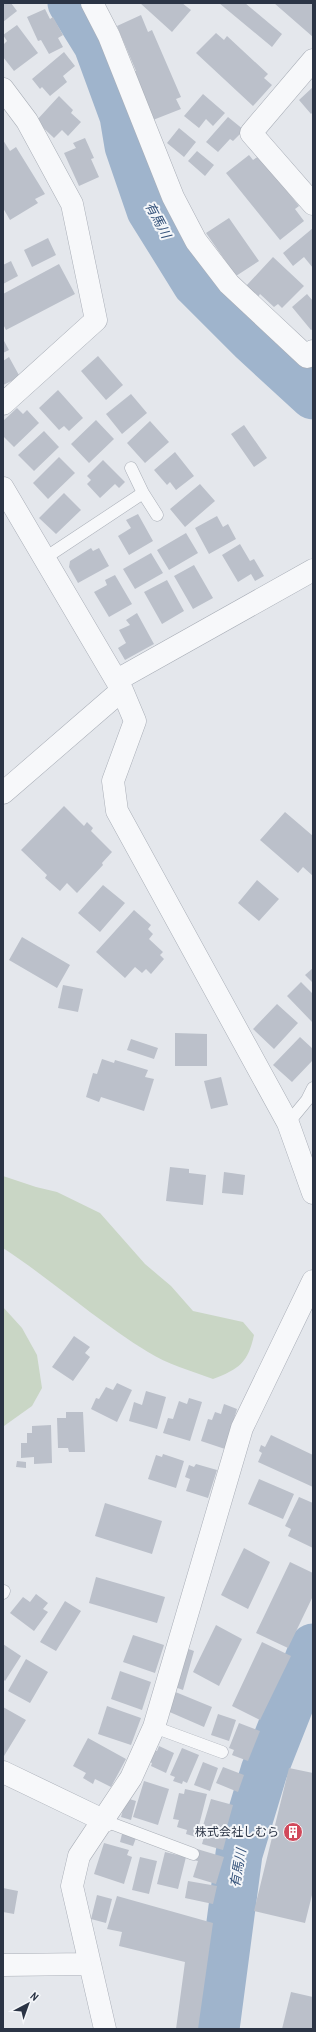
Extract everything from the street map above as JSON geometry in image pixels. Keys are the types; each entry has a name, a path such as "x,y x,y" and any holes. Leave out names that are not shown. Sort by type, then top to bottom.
{"street":[{"path":"92,3 109,36 173,197 196,241 228,284 307,358 313,351"},
{"path":"313,60 251,133 313,204"},
{"path":"3,89 27,120 72,204 96,320 3,404"},
{"path":"3,489 120,685 135,721 113,781 117,811 288,1123 313,1193"},
{"path":"3,792 120,685 313,570"},
{"path":"105,2029 72,1886 79,1856 105,1820 131,1778 154,1728 242,1428 313,1281"},
{"path":"3,1772 105,1820"},
{"path":"3,1966 89,1964"}],"lane":[{"path":"131,468 143,492 158,515"},
{"path":"45,558 143,492"},
{"path":"288,1123 307,1100 313,1088"},
{"path":"154,1728 222,1752"},
{"path":"105,1820 193,1854"}],"green space":[{"path":"3,1176 57,1192 100,1213 145,1264 171,1286 193,1311 243,1322 254,1335 252,1345 245,1359 230,1372 213,1379 163,1360 129,1340 3,1248"},
{"path":"3,1307 22,1328 37,1355 42,1388 32,1406 4,1426"}],"building":[{"path":"3,3 11,3 17,11 3,22"},
{"path":"140,3 182,3 191,10 172,32"},
{"path":"219,3 245,3 282,34 272,47"},
{"path":"274,3 313,3 313,37"},
{"path":"45,9 50,19 53,17 63,35 58,38 63,47 49,54 41,40 38,41 27,17"},
{"path":"141,15 148,32 152,30 181,97 176,99 181,109 153,120 133,72 136,71 117,26"},
{"path":"17,25 38,53 14,71 3,57 3,45 7,41 3,35"},
{"path":"216,33 224,40 227,36 268,74 264,78 272,85 253,106 196,53"},
{"path":"64,52 75,66 63,76 67,82 50,96 42,87 40,89 32,79"},
{"path":"313,87 313,112 311,114 299,100"},
{"path":"203,94 225,113 213,126 206,119 199,128 184,116"},
{"path":"59,96 73,110 71,113 81,122 68,136 62,130 54,138 36,121"},
{"path":"228,117 244,130 233,141 230,139 218,152 206,142"},
{"path":"179,128 196,142 184,157 167,143"},
{"path":"85,138 94,158 91,159 99,177 79,186 64,153 76,148 73,143"},
{"path":"3,140 10,151 16,147 45,194 35,199 38,203 10,220 3,208"},
{"path":"197,151 214,165 205,176 188,161"},
{"path":"249,155 253,160 259,156 299,206 295,209 304,221 280,240 226,173"},
{"path":"229,218 259,261 236,276 206,233"},
{"path":"313,228 313,268 304,257 293,266 283,253"},
{"path":"48,238 56,255 32,267 24,250"},
{"path":"273,257 304,286 282,308 278,304 274,307 260,294 258,297 246,286"},
{"path":"11,261 18,276 3,284 3,265"},
{"path":"59,264 75,294 6,330 3,324 3,294"},
{"path":"307,294 313,301 313,329 311,330 292,307"},
{"path":"3,339 9,350 3,353"},
{"path":"98,356 123,385 106,400 81,371"},
{"path":"9,357 20,377 3,385 3,361"},
{"path":"58,390 83,418 69,431 64,426 59,430 39,408"},
{"path":"131,394 147,413 122,434 106,414"},
{"path":"17,408 23,414 27,410 39,423 14,447 3,436 3,421"},
{"path":"96,420 114,439 89,463 71,444"},
{"path":"150,421 169,442 145,463 127,443"},
{"path":"244,425 267,458 254,467 231,434"},
{"path":"44,431 59,447 34,471 18,455"},
{"path":"175,452 194,476 176,490 170,482 167,485 154,470"},
{"path":"59,457 75,473 48,499 33,483"},
{"path":"103,460 125,482 119,488 115,484 100,498 87,484 91,480 87,476"},
{"path":"200,484 215,501 185,527 170,509"},
{"path":"64,493 81,510 56,534 39,518"},
{"path":"138,514 153,541 129,555 118,536 131,528 126,520"},
{"path":"217,516 223,527 228,524 236,539 209,554 195,528"},
{"path":"186,533 198,553 169,570 157,550"},
{"path":"240,544 250,561 254,559 264,576 255,581 251,574 238,582 222,555"},
{"path":"91,548 93,551 99,548 109,566 78,583 69,567 70,561"},
{"path":"151,553 163,573 135,589 123,569"},
{"path":"194,565 213,598 193,609 174,576"},
{"path":"115,575 132,604 109,617 94,592 107,585 105,580"},
{"path":"167,580 184,611 162,624 144,592"},
{"path":"137,613 154,644 125,660 118,648 126,643 119,630 130,625 126,620"},
{"path":"64,806 84,826 87,822 93,828 91,831 112,852 102,863 103,865 77,893 67,883 60,891 45,878 47,875 21,850"},
{"path":"285,812 313,836 313,876 303,867 298,873 260,840"},
{"path":"257,880 279,899 259,921 238,903"},
{"path":"103,885 125,903 100,932 78,913"},
{"path":"134,910 151,925 148,929 153,934 149,939 163,952 160,955 164,959 151,974 146,969 142,973 135,967 125,978 96,952"},
{"path":"22,937 70,965 57,988 9,960"},
{"path":"313,968 313,983 305,975"},
{"path":"301,982 313,994 313,1023 287,996"},
{"path":"63,985 83,989 78,1012 58,1008"},
{"path":"277,1004 298,1023 274,1049 253,1029"},
{"path":"175,1033 207,1034 207,1066 175,1066"},
{"path":"300,1037 313,1049 313,1060 292,1082 273,1065"},
{"path":"131,1039 158,1048 154,1059 127,1050"},
{"path":"102,1059 114,1063 115,1060 148,1070 145,1077 154,1079 144,1111 101,1097 99,1102 86,1097 93,1073 97,1074"},
{"path":"221,1077 228,1105 211,1109 204,1081"},
{"path":"170,1167 189,1169 189,1173 206,1175 203,1205 166,1201"},
{"path":"224,1172 245,1175 243,1195 222,1193"},
{"path":"74,1336 90,1347 85,1353 90,1357 73,1381 52,1367"},
{"path":"117,1383 132,1390 117,1422 91,1409 96,1398 99,1399 106,1387 113,1390"},
{"path":"146,1391 166,1397 157,1429 129,1421 134,1402 142,1405"},
{"path":"189,1398 202,1402 190,1441 163,1433 168,1418 173,1419 179,1401 187,1404"},
{"path":"224,1404 237,1409 225,1449 201,1441 208,1419 212,1420 215,1412 221,1414"},
{"path":"66,1412 83,1412 85,1452 69,1452 68,1448 58,1448 57,1418 66,1418"},
{"path":"51,1425 52,1463 34,1464 34,1457 21,1458 21,1443 27,1443 27,1433 32,1433 32,1426"},
{"path":"271,1435 313,1455 313,1487 258,1462 262,1453 259,1451 261,1445 265,1447"},
{"path":"163,1454 184,1461 176,1488 148,1479 156,1455 162,1457"},
{"path":"17,1461 26,1462 26,1468 16,1467"},
{"path":"196,1464 217,1470 208,1498 186,1491 190,1479 185,1477 189,1465 194,1467"},
{"path":"259,1479 294,1494 283,1519 248,1504"},
{"path":"299,1497 313,1503 313,1548 288,1536 291,1529 285,1526"},
{"path":"105,1503 162,1521 152,1554 95,1536"},
{"path":"244,1548 270,1562 248,1609 221,1595"},
{"path":"290,1562 313,1573 313,1596 288,1648 256,1633"},
{"path":"96,1577 165,1597 157,1623 89,1603"},
{"path":"36,1594 48,1603 43,1609 48,1612 34,1631 10,1613 23,1597 30,1602"},
{"path":"65,1601 81,1611 56,1651 40,1642"},
{"path":"216,1625 242,1639 219,1686 193,1672"},
{"path":"133,1635 164,1645 155,1673 123,1662"},
{"path":"262,1642 291,1656 260,1720 232,1706"},
{"path":"3,1644 21,1656 5,1681 3,1679"},
{"path":"186,1648 194,1651 183,1690 175,1687"},
{"path":"26,1659 48,1672 30,1703 8,1691"},
{"path":"120,1671 151,1682 142,1710 111,1699"},
{"path":"173,1691 212,1707 204,1727 165,1710"},
{"path":"107,1706 141,1718 131,1745 98,1734"},
{"path":"3,1707 26,1720 4,1756 3,1755"},
{"path":"218,1714 236,1720 229,1741 211,1735"},
{"path":"239,1723 260,1731 248,1761 232,1755 234,1750 229,1748"},
{"path":"88,1738 126,1759 111,1787 95,1779 93,1784 83,1778 86,1773 73,1766"},
{"path":"159,1746 174,1753 166,1773 151,1766 152,1763 147,1760 152,1749 157,1751"},
{"path":"182,1748 199,1755 187,1783 183,1781 182,1784 173,1781 175,1777 170,1775"},
{"path":"203,1762 218,1768 210,1791 194,1785"},
{"path":"223,1767 244,1775 238,1792 216,1783"},
{"name":"株式会社しむら","path":"289,1768 313,1773 313,1891 305,1923 254,1911"},
{"path":"144,1781 169,1789 158,1825 133,1817"},
{"path":"185,1789 207,1794 196,1837 186,1834 187,1830 177,1827 179,1820 173,1819 179,1793 184,1794"},
{"path":"126,1798 136,1801 131,1820 121,1817"},
{"path":"211,1799 233,1805 225,1834 227,1835 223,1850 202,1844 206,1830 202,1829"},
{"path":"122,1834 136,1838 133,1846 120,1842"},
{"path":"104,1843 129,1850 127,1855 132,1857 124,1884 94,1874"},
{"path":"197,1849 224,1857 216,1884 193,1877 198,1861 193,1860"},
{"path":"165,1852 186,1857 178,1889 157,1884"},
{"path":"140,1857 157,1861 149,1894 132,1890"},
{"path":"188,1881 217,1886 213,1904 185,1898"},
{"path":"3,1888 18,1891 14,1914 3,1912"},
{"path":"97,1895 112,1899 106,1923 91,1919"},
{"path":"117,1896 213,1923 198,2029 176,2029 185,1962 119,1946 122,1932 107,1929"},
{"path":"291,1992 313,1997 313,2029 282,2029"}],"waterway":[{"name":"有馬川","path":"71,3 97,45 123,116 128,146 150,210 196,284 251,339 313,396"},
{"name":"有馬川","path":"216,2029 239,1854 264,1771 313,1647"}],"place":[{"name":"株式会社しむら","path":"293,1832"}]}
